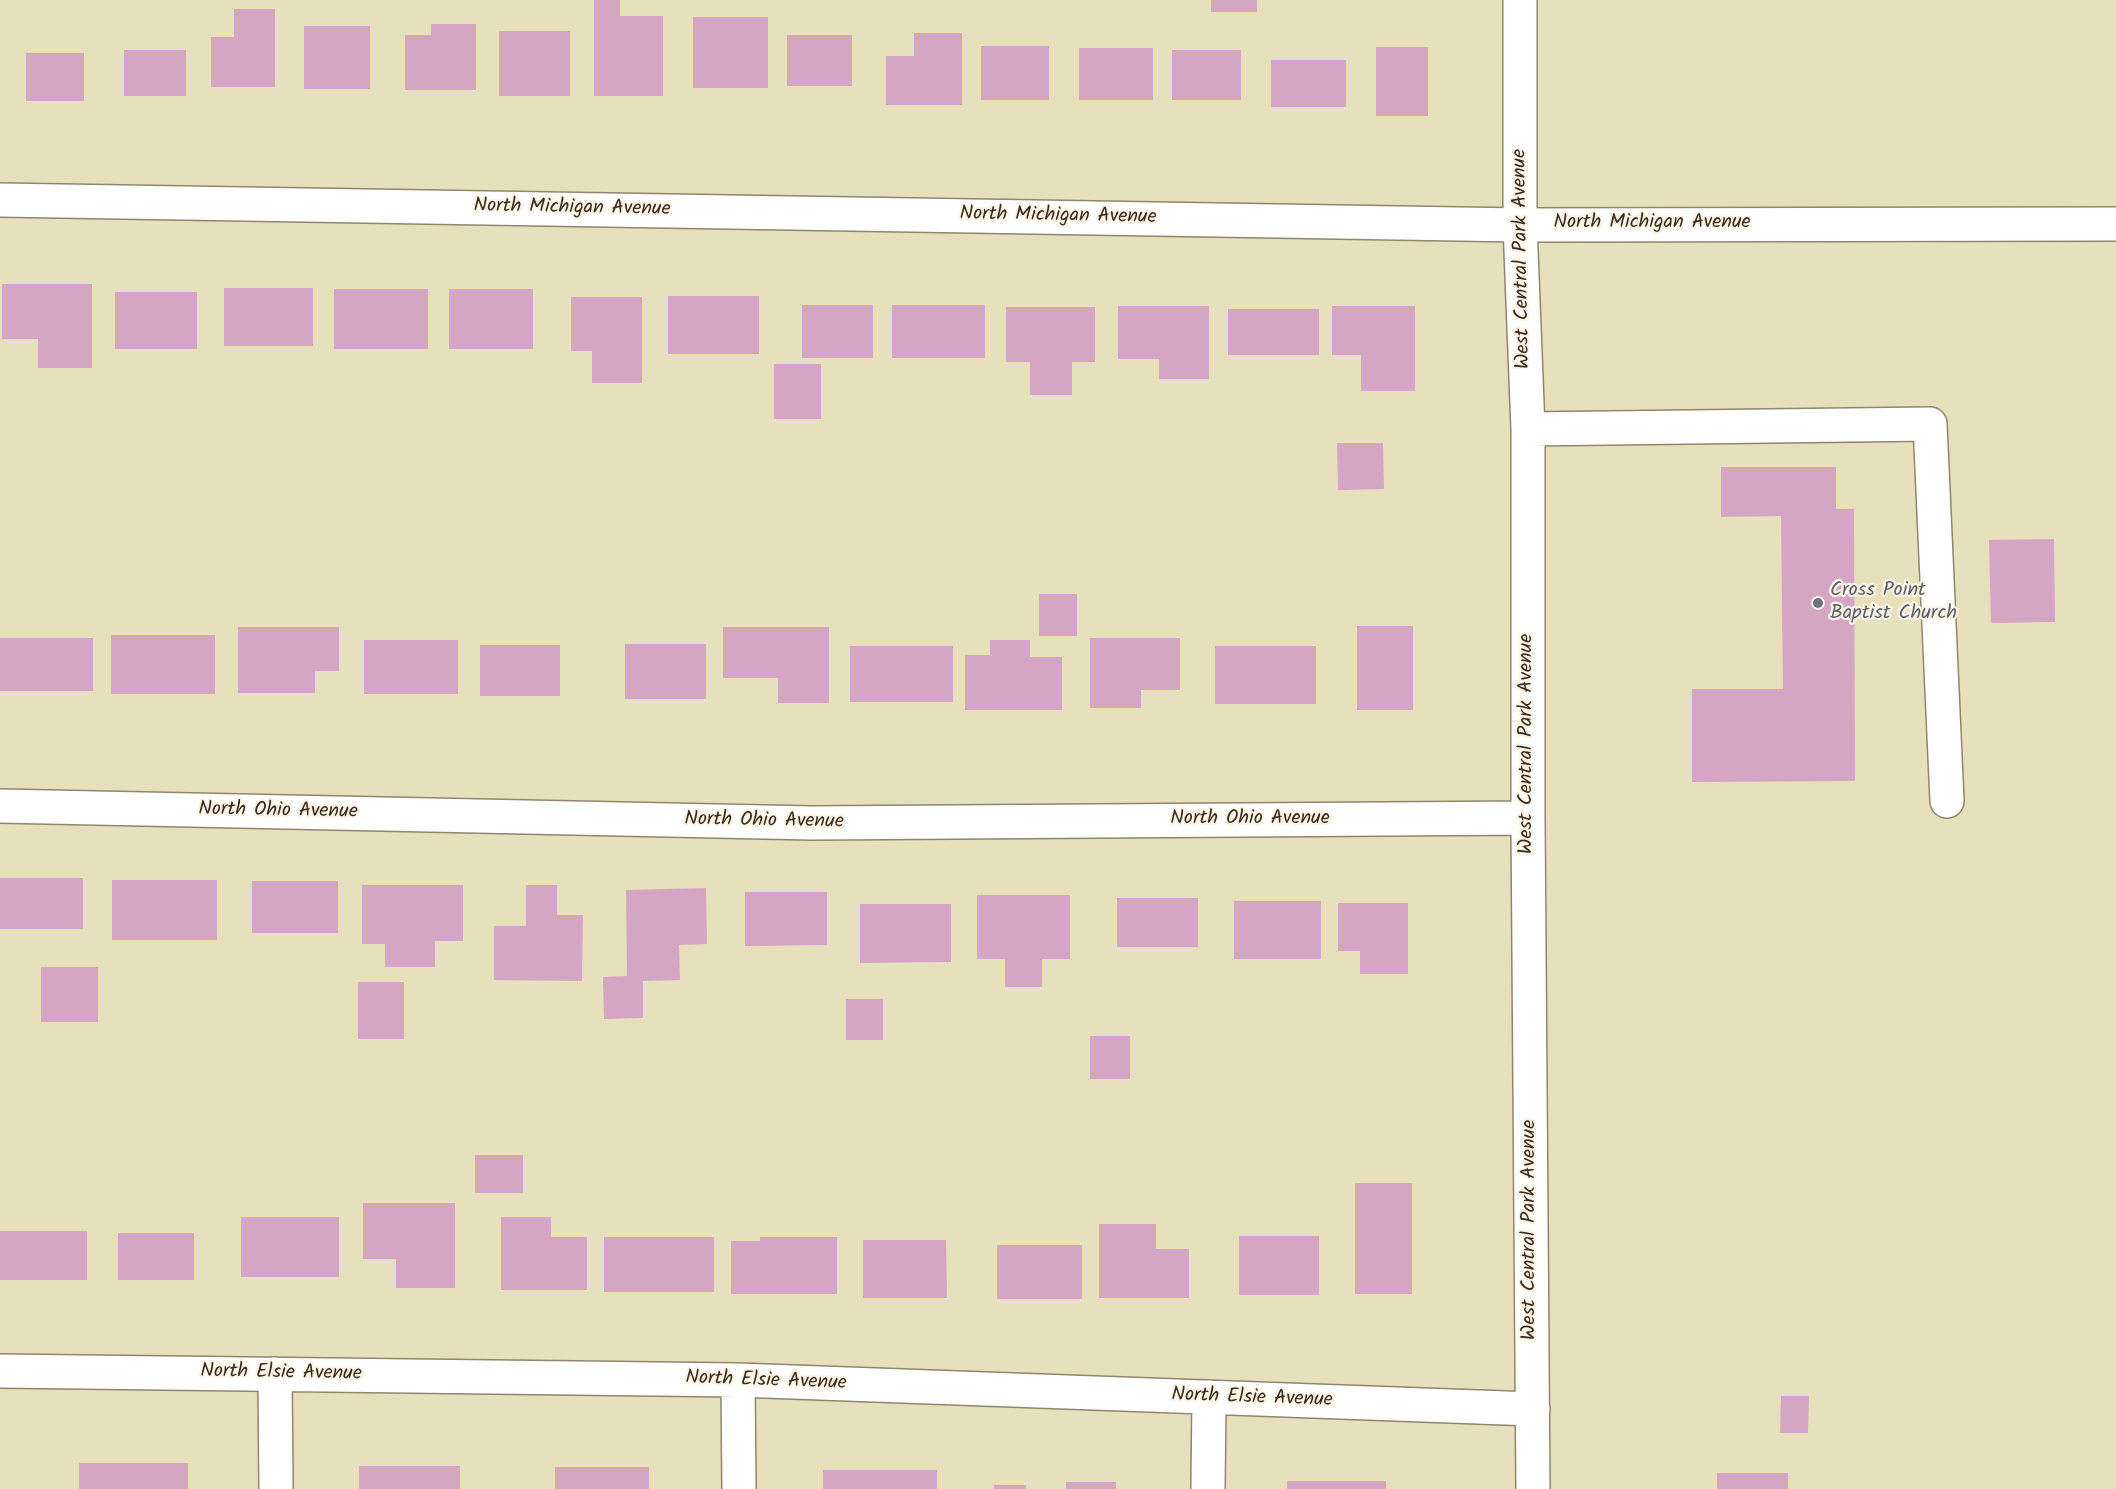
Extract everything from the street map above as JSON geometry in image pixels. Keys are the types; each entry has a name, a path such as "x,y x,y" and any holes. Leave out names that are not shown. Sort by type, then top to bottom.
{"street":[{"name":"West Central Park Avenue","path":"1520,0 1520,225 1528,429 1528,818 1533,1489"},
{"name":"North Michigan Avenue","path":"0,200 1520,225 2116,224"},
{"path":"1528,429 1930,424 1947,801"},
{"name":"North Ohio Avenue","path":"0,806 812,823 1528,818"},
{"name":"North Elsie Avenue","path":"0,1371 738,1380 1533,1409"},
{"path":"275,1374 276,1489"},
{"path":"738,1380 739,1489"},
{"path":"1208,1489 1209,1397"}],"building":[{"path":"594,0 620,0 620,16 663,16 663,96 594,96"},
{"path":"1211,0 1257,0 1257,12 1211,12"},
{"path":"234,9 275,9 275,87 211,87 211,37 234,37"},
{"path":"693,17 768,17 768,88 693,88"},
{"path":"431,24 476,24 476,90 405,90 405,35 431,35"},
{"path":"304,26 370,26 370,89 304,89"},
{"path":"499,31 570,31 570,96 499,96"},
{"path":"914,33 962,33 962,105 886,105 886,56 914,56"},
{"path":"787,35 852,35 852,86 787,86"},
{"path":"981,46 1049,46 1049,100 981,100"},
{"path":"1376,47 1428,47 1428,116 1376,116"},
{"path":"1079,48 1153,48 1153,100 1079,100"},
{"path":"124,50 186,50 186,96 124,96"},
{"path":"1172,50 1241,50 1241,100 1172,100"},
{"path":"26,53 84,53 84,101 26,101"},
{"path":"1271,60 1346,60 1346,107 1271,107"},
{"path":"2,284 92,284 92,368 38,368 38,339 2,339"},
{"path":"224,288 313,288 313,346 224,346"},
{"path":"334,289 428,289 428,349 334,349"},
{"path":"449,289 533,289 533,349 449,349"},
{"path":"115,292 197,292 197,349 115,349"},
{"path":"668,296 759,296 759,354 668,354"},
{"path":"571,297 642,297 642,383 592,383 592,351 571,351"},
{"path":"802,305 873,305 873,358 802,358"},
{"path":"892,305 985,305 985,358 892,358"},
{"path":"1118,306 1209,306 1209,379 1159,379 1159,359 1118,359"},
{"path":"1332,306 1415,306 1415,391 1361,391 1361,355 1332,355"},
{"path":"1006,307 1095,307 1095,362 1072,362 1072,395 1030,395 1030,362 1006,362"},
{"path":"1228,309 1319,309 1319,355 1228,355"},
{"path":"774,364 821,364 821,419 774,419"},
{"path":"1337,443 1383,443 1384,489 1338,490"},
{"name":"Cross Point Baptist Church","path":"1721,467 1836,467 1836,509 1854,509 1855,781 1692,782 1692,689 1783,689 1781,516 1721,517"},
{"path":"2054,539 2055,622 1991,623 1989,540"},
{"path":"1039,594 1077,594 1077,636 1039,636"},
{"path":"1357,626 1413,626 1413,710 1357,710"},
{"path":"238,627 339,627 339,671 315,671 315,693 238,693"},
{"path":"723,627 829,627 829,703 778,703 778,678 723,678"},
{"path":"111,635 215,635 215,694 111,694"},
{"path":"0,638 93,638 93,691 0,691"},
{"path":"1090,638 1180,638 1180,690 1141,690 1141,708 1090,708"},
{"path":"364,640 458,640 458,694 364,694"},
{"path":"990,640 1030,640 1030,657 1062,657 1062,710 965,710 965,655 990,655"},
{"path":"625,644 706,644 706,699 625,699"},
{"path":"480,645 560,645 560,696 480,696"},
{"path":"850,646 953,646 953,702 850,702"},
{"path":"1215,646 1316,646 1316,704 1215,704"},
{"path":"0,878 83,878 83,929 0,929"},
{"path":"112,880 217,880 217,940 112,940"},
{"path":"252,881 338,881 338,933 252,933"},
{"path":"362,885 463,885 463,941 435,941 435,967 385,967 385,944 362,944"},
{"path":"526,885 557,885 557,915 583,915 582,981 494,980 494,926 526,926"},
{"path":"706,888 707,944 679,945 680,980 643,981 643,1018 604,1019 603,977 627,976 626,890"},
{"path":"745,892 827,892 827,945 745,946"},
{"path":"977,895 1070,895 1070,959 1042,959 1042,987 1005,987 1005,959 977,959"},
{"path":"1117,898 1198,898 1198,947 1117,947"},
{"path":"1234,901 1321,901 1321,959 1234,959"},
{"path":"1338,903 1408,903 1408,974 1360,974 1360,951 1338,951"},
{"path":"860,904 951,904 951,962 860,963"},
{"path":"41,967 98,967 98,1022 41,1022"},
{"path":"358,982 404,982 404,1039 358,1039"},
{"path":"846,999 883,999 883,1040 846,1040"},
{"path":"1090,1036 1130,1036 1130,1079 1090,1079"},
{"path":"475,1155 523,1155 523,1193 475,1193"},
{"path":"1355,1183 1412,1183 1412,1294 1355,1294"},
{"path":"363,1203 455,1203 455,1288 396,1288 396,1259 363,1259"},
{"path":"241,1217 339,1217 339,1277 241,1277"},
{"path":"501,1217 551,1217 551,1237 587,1237 587,1290 501,1290"},
{"path":"1099,1224 1156,1224 1156,1249 1189,1249 1189,1298 1099,1298"},
{"path":"0,1231 87,1231 87,1280 0,1280"},
{"path":"118,1233 194,1233 194,1280 118,1280"},
{"path":"1239,1236 1319,1236 1319,1295 1239,1295"},
{"path":"604,1237 714,1237 714,1292 604,1292"},
{"path":"760,1237 837,1237 837,1294 731,1294 731,1241 760,1241"},
{"path":"863,1240 946,1240 947,1298 863,1298"},
{"path":"997,1245 1082,1245 1082,1299 997,1299"},
{"path":"1781,1396 1809,1396 1808,1433 1780,1433"},
{"path":"79,1463 188,1463 188,1489 79,1489"},
{"path":"359,1466 460,1466 460,1489 359,1489"},
{"path":"555,1467 649,1467 649,1489 555,1489"},
{"path":"823,1470 937,1470 937,1489 823,1489"},
{"path":"1717,1473 1788,1473 1788,1489 1717,1489"},
{"path":"1287,1481 1386,1481 1386,1489 1287,1489"},
{"path":"1066,1482 1116,1482 1116,1489 1066,1489"},
{"path":"994,1485 1026,1485 1026,1489 994,1489"}],"place":[{"name":"Cross Point Baptist Church","path":"1818,603"}]}
